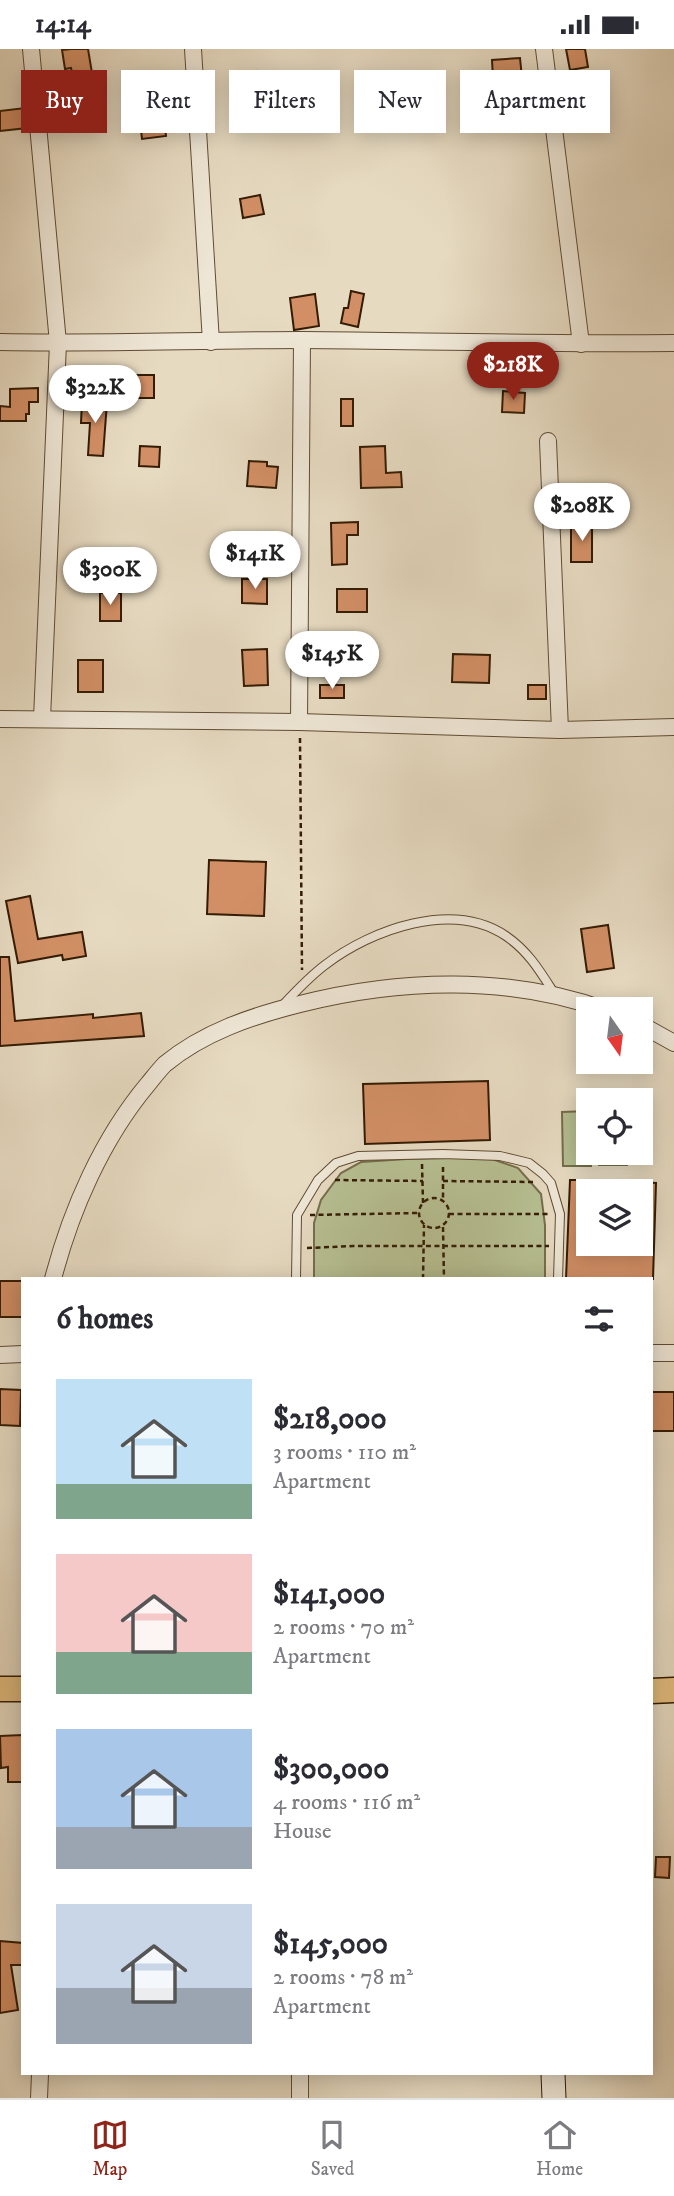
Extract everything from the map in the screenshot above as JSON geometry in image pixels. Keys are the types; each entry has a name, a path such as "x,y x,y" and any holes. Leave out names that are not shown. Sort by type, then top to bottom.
{"main road":[{"path":"0,1689 21,1689"},
{"path":"653,1691 674,1691"}],"street":[{"path":"31,49 58,343 41,719"},
{"path":"193,49 211,342"},
{"path":"544,49 580,344"},
{"path":"0,342 302,340 674,343"},
{"path":"299,722 302,340"},
{"path":"548,441 560,730"},
{"path":"0,719 299,722 560,730 674,727"},
{"path":"54,1277 75,1216 103,1150 134,1101 163,1066 195,1043 236,1023 279,1009 368,990 413,985 503,987 576,1002"},
{"path":"653,1031 674,1043"},
{"path":"653,1353 674,1353"},
{"path":"0,1355 21,1354"},
{"path":"39,2098 40,2075"},
{"path":"300,2075 300,2098"},
{"path":"554,2075 554,2098"}],"lane":[{"path":"279,1009 302,983 327,963 359,944 406,925 450,918 480,923 506,936 532,957 556,996"},
{"path":"296,1277 296,1215 318,1180 336,1163 358,1156 443,1154 500,1156 529,1163 551,1182 560,1215 558,1277"}],"path":[{"path":"299,722 302,983"},
{"path":"443,1154 443,1202 449,1214"},
{"path":"418,1213 423,1203 422,1155"},
{"path":"318,1180 423,1181"},
{"path":"443,1181 551,1182"},
{"path":"423,1203 435,1199 443,1202"},
{"path":"296,1215 418,1213"},
{"path":"418,1213 424,1225 423,1277"},
{"path":"449,1214 560,1215"},
{"path":"444,1277 443,1225 449,1214"},
{"path":"424,1225 431,1228 443,1225"},
{"path":"296,1249 354,1246 559,1245"}],"green space":[{"path":"576,1111 576,1165 591,1166 563,1166 562,1112"},
{"path":"486,1157 518,1168 541,1194 545,1225 545,1277 314,1277 314,1223 321,1200 341,1173 361,1162"}],"building":[{"path":"88,49 92,70 65,69 62,50"},
{"path":"566,49 585,49 588,67 570,70"},
{"path":"520,58 521,70 493,70 492,60"},
{"path":"21,108 21,129 0,131 0,111"},
{"path":"141,133 166,133 166,136 142,139"},
{"path":"260,195 264,214 243,218 240,199"},
{"path":"351,291 364,294 358,327 341,323 344,308 348,308"},
{"path":"315,294 319,326 294,330 290,298"},
{"path":"137,375 154,375 154,398 137,398"},
{"path":"38,388 38,402 29,402 26,421 0,421 0,406 10,407 10,389"},
{"path":"503,391 525,393 524,413 502,412"},
{"path":"341,399 353,399 353,426 341,426"},
{"path":"82,401 107,402 103,456 88,455 90,423 81,423"},
{"path":"140,446 160,447 159,467 139,466"},
{"path":"385,446 386,473 401,472 402,487 361,488 360,447"},
{"path":"249,461 267,462 267,466 278,467 276,488 247,486"},
{"path":"358,522 358,535 347,535 347,564 332,565 331,523"},
{"path":"571,525 592,525 592,562 571,562"},
{"path":"242,579 267,579 267,604 242,603"},
{"path":"337,589 367,589 367,612 337,612"},
{"path":"100,593 121,593 121,621 100,621"},
{"path":"267,649 268,685 244,686 242,650"},
{"path":"453,654 490,655 489,683 452,682"},
{"path":"78,660 103,660 103,692 78,692"},
{"path":"320,685 344,685 344,698 320,698"},
{"path":"528,685 546,685 546,699 528,699"},
{"path":"209,860 266,862 264,916 207,914"},
{"path":"30,896 38,939 82,932 86,956 63,960 62,955 18,963 6,901"},
{"path":"608,925 614,968 587,972 581,929"},
{"path":"0,957 9,957 15,1021 141,1013 144,1036 0,1046"},
{"path":"488,1081 490,1140 365,1144 363,1084"},
{"path":"570,1180 576,1180 576,1256 653,1256 653,1183 656,1183 653,1277 566,1277"},
{"path":"0,1281 21,1281 21,1317 0,1317"},
{"path":"0,1389 21,1390 20,1426 0,1425"},
{"path":"653,1392 674,1392 674,1431 653,1431"},
{"path":"21,1735 21,1782 8,1782 8,1767 1,1768 0,1736"},
{"path":"656,1857 670,1857 669,1878 655,1877"},
{"path":"0,1941 21,1943 21,1965 11,1965 18,2010 0,2013"}]}
